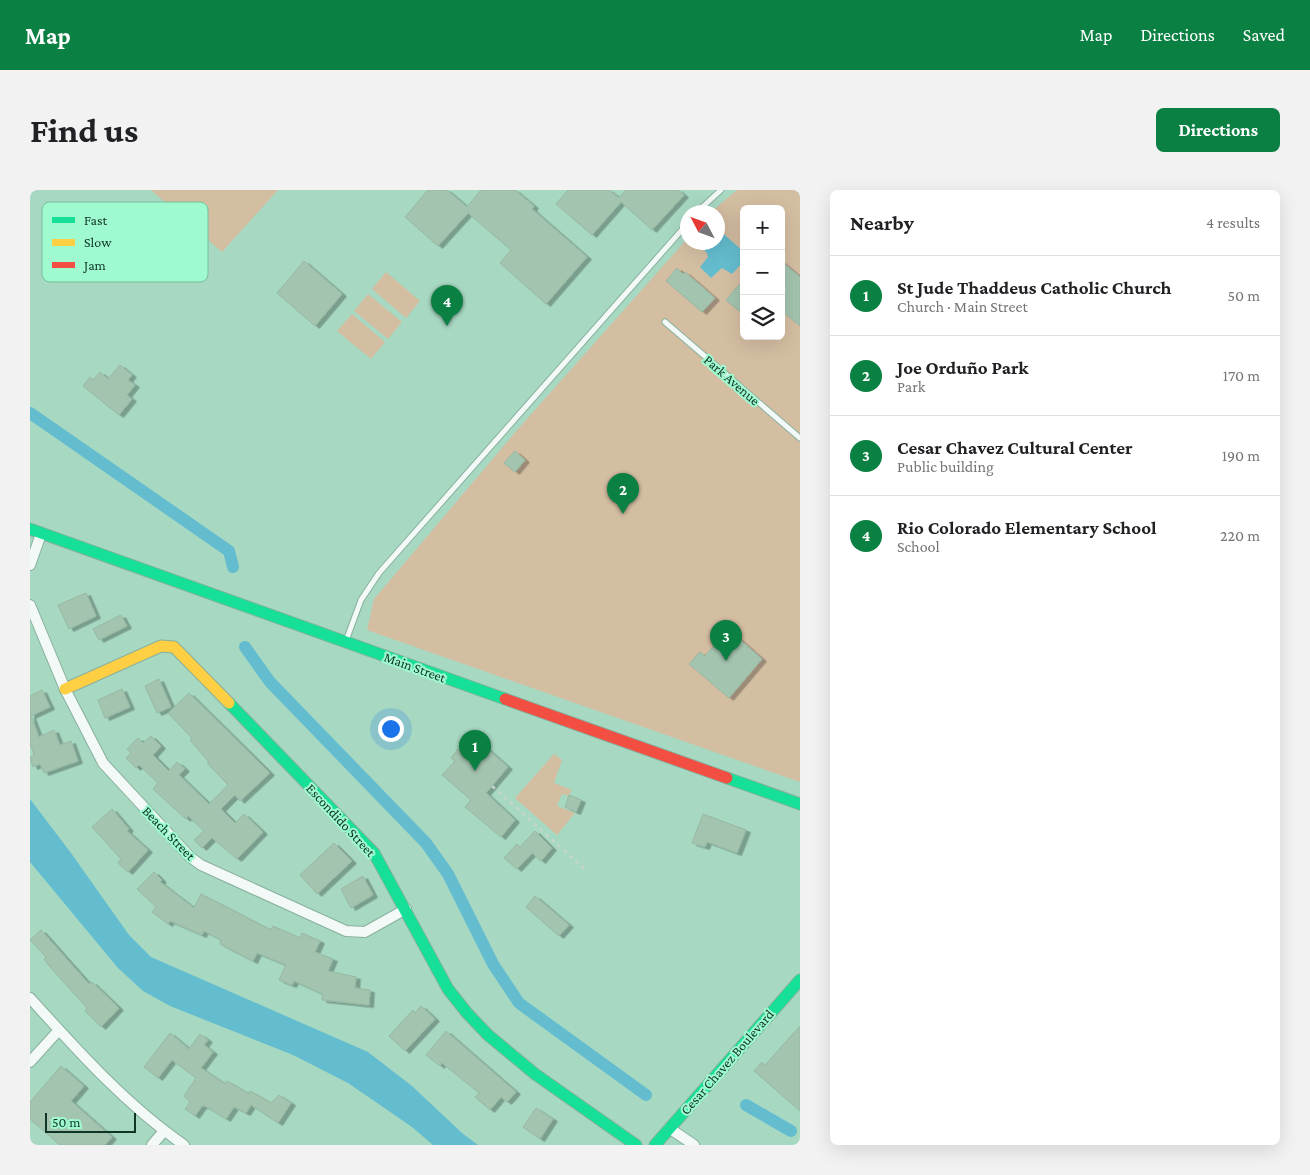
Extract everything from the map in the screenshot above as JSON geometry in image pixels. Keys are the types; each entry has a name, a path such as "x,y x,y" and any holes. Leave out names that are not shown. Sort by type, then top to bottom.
{"main road":[{"name":"Main Street","path":"35,532 800,804"},
{"name":"Escondido Street","path":"65,689 161,646 174,647 368,846 406,909 456,1001 509,1054 636,1145"},
{"name":"Cesar Chavez Boulevard","path":"654,1145 800,980"}],"street":[{"path":"30,565 35,532"},
{"name":"Beach Street","path":"30,605 65,689 103,763 190,857 201,866 346,931 365,932 406,909"},
{"path":"30,998 119,1091 164,1131 184,1145"},
{"path":"30,1062 59,1030"},
{"path":"668,1128 694,1145"},
{"path":"152,1145 164,1131"}],"lane":[{"path":"713,190 714,196"},
{"path":"704,205 721,190"},
{"path":"346,643 361,600 379,573 680,233"},
{"name":"Park Avenue","path":"665,322 800,438"}],"path":[{"path":"492,786 586,870"}],"shaded area":[{"path":"151,190 278,190 222,252 208,240 208,202 165,202"},
{"path":"737,190 800,190 800,782 367,630 374,599 518,429 680,247 680,250 725,250 725,205 719,205"},
{"path":"386,272 420,301 406,318 372,289"},
{"path":"368,294 402,322 388,339 354,311"},
{"path":"352,314 385,342 371,359 337,331"},
{"path":"554,754 562,760 554,783 572,790 568,796 562,794 557,806 575,813 557,835 515,798"}],"water":[{"path":"725,235 740,248 740,265 732,274 722,268 711,278 700,267 708,257 704,250 725,250"},
{"path":"30,799 129,935 151,957 368,1052 412,1086 462,1133 478,1145 433,1145 412,1127 348,1083 293,1055 170,1006 143,991 118,968 30,862"}],"building":[{"path":"428,190 447,190 467,207 481,190 515,190 534,206 532,209 587,257 546,304 500,263 511,250 468,213 438,246 405,217"},
{"path":"568,190 609,190 619,198 626,190 678,190 684,195 652,230 621,202 592,235 556,204"},
{"path":"304,261 342,294 315,326 277,293"},
{"path":"785,264 800,277 800,326 785,313"},
{"path":"677,268 683,274 685,272 715,298 702,312 666,281"},
{"path":"740,284 740,312 726,300"},
{"path":"120,365 132,375 128,380 135,385 127,395 132,399 119,415 83,386 90,377 93,380 100,372 108,379"},
{"path":"515,451 525,460 515,472 504,463"},
{"path":"86,593 96,616 69,629 58,605"},
{"path":"121,615 127,626 99,640 93,629"},
{"path":"728,629 762,659 729,698 689,664 700,652 705,656"},
{"path":"159,679 171,707 157,713 145,686"},
{"path":"122,689 130,707 105,718 98,700"},
{"path":"42,690 50,707 31,716 39,737 54,730 60,745 71,741 78,761 44,773 40,764 33,767 30,758 34,754 30,744 30,696"},
{"path":"189,693 270,773 240,801 235,795 221,809 235,823 244,814 263,832 237,859 212,838 202,848 194,840 204,831 188,816 186,819 153,789 158,783 139,765 136,768 126,758 131,753 127,749 138,738 143,743 151,736 161,746 153,755 169,771 177,762 185,769 179,775 209,804 228,785 207,763 209,762 190,740 192,738 168,713"},
{"path":"475,738 508,767 486,793 515,820 501,837 465,807 471,800 442,775 455,761 451,758 458,749 462,752"},
{"path":"569,795 581,800 576,812 565,807"},
{"path":"112,809 129,829 127,831 148,850 128,872 118,863 121,859 92,827"},
{"path":"703,814 746,830 737,853 707,842 705,847 692,843"},
{"path":"535,831 552,848 541,861 532,853 517,869 504,858 517,844 520,847"},
{"path":"334,843 352,861 317,894 300,875"},
{"path":"154,872 162,880 160,882 194,908 201,894 271,930 273,926 300,938 302,933 320,941 315,952 333,959 328,971 356,977 355,988 370,990 369,1005 322,1000 323,994 294,981 292,985 279,980 286,965 257,953 253,961 220,944 221,940 204,931 202,935 170,921 168,924 152,912 156,907 137,889"},
{"path":"363,876 373,895 351,908 341,889"},
{"path":"535,896 569,925 559,936 526,907"},
{"path":"41,930 89,984 92,982 119,1008 101,1027 85,1011 87,1008 50,967 44,959 46,957 30,940"},
{"path":"421,1006 435,1019 405,1051 389,1036 413,1010 415,1013"},
{"path":"800,1026 800,1111 754,1071 762,1062 765,1065"},
{"path":"446,1031 516,1092 507,1102 501,1097 490,1110 475,1097 479,1093 442,1063 440,1066 426,1055"},
{"path":"170,1033 189,1049 200,1034 208,1040 204,1045 213,1052 201,1068 225,1084 227,1081 249,1094 250,1091 271,1103 279,1095 291,1103 278,1123 251,1105 246,1113 234,1107 226,1119 205,1106 202,1106 195,1116 185,1109 190,1102 184,1096 196,1078 172,1060 158,1078 144,1067"},
{"path":"61,1066 84,1086 71,1101 112,1137 105,1145 60,1145 30,1119 30,1102"},
{"path":"536,1108 553,1119 540,1139 523,1127"}],"waterway":[{"path":"30,413 229,551 233,567"},
{"path":"245,647 270,682 426,843 448,874 493,964 519,1003 646,1095"},
{"path":"746,1105 791,1131"}],"traffic: fast":[{"path":"30,529 505,699"},
{"path":"229,703 374,853 448,989 467,1013 488,1035 535,1074 636,1145"},
{"path":"727,778 800,804"},
{"path":"655,1145 800,980"}],"traffic: slow":[{"path":"65,689 161,646 174,647 229,703"}],"traffic: jam":[{"path":"505,699 727,778"}],"place":[{"name":"Rio Colorado Elementary School","path":"447,326"},
{"name":"Joe Orduño Park","path":"623,514"},
{"name":"Cesar Chavez Cultural Center","path":"726,661"},
{"name":"St Jude Thaddeus Catholic Church","path":"475,771"}]}
